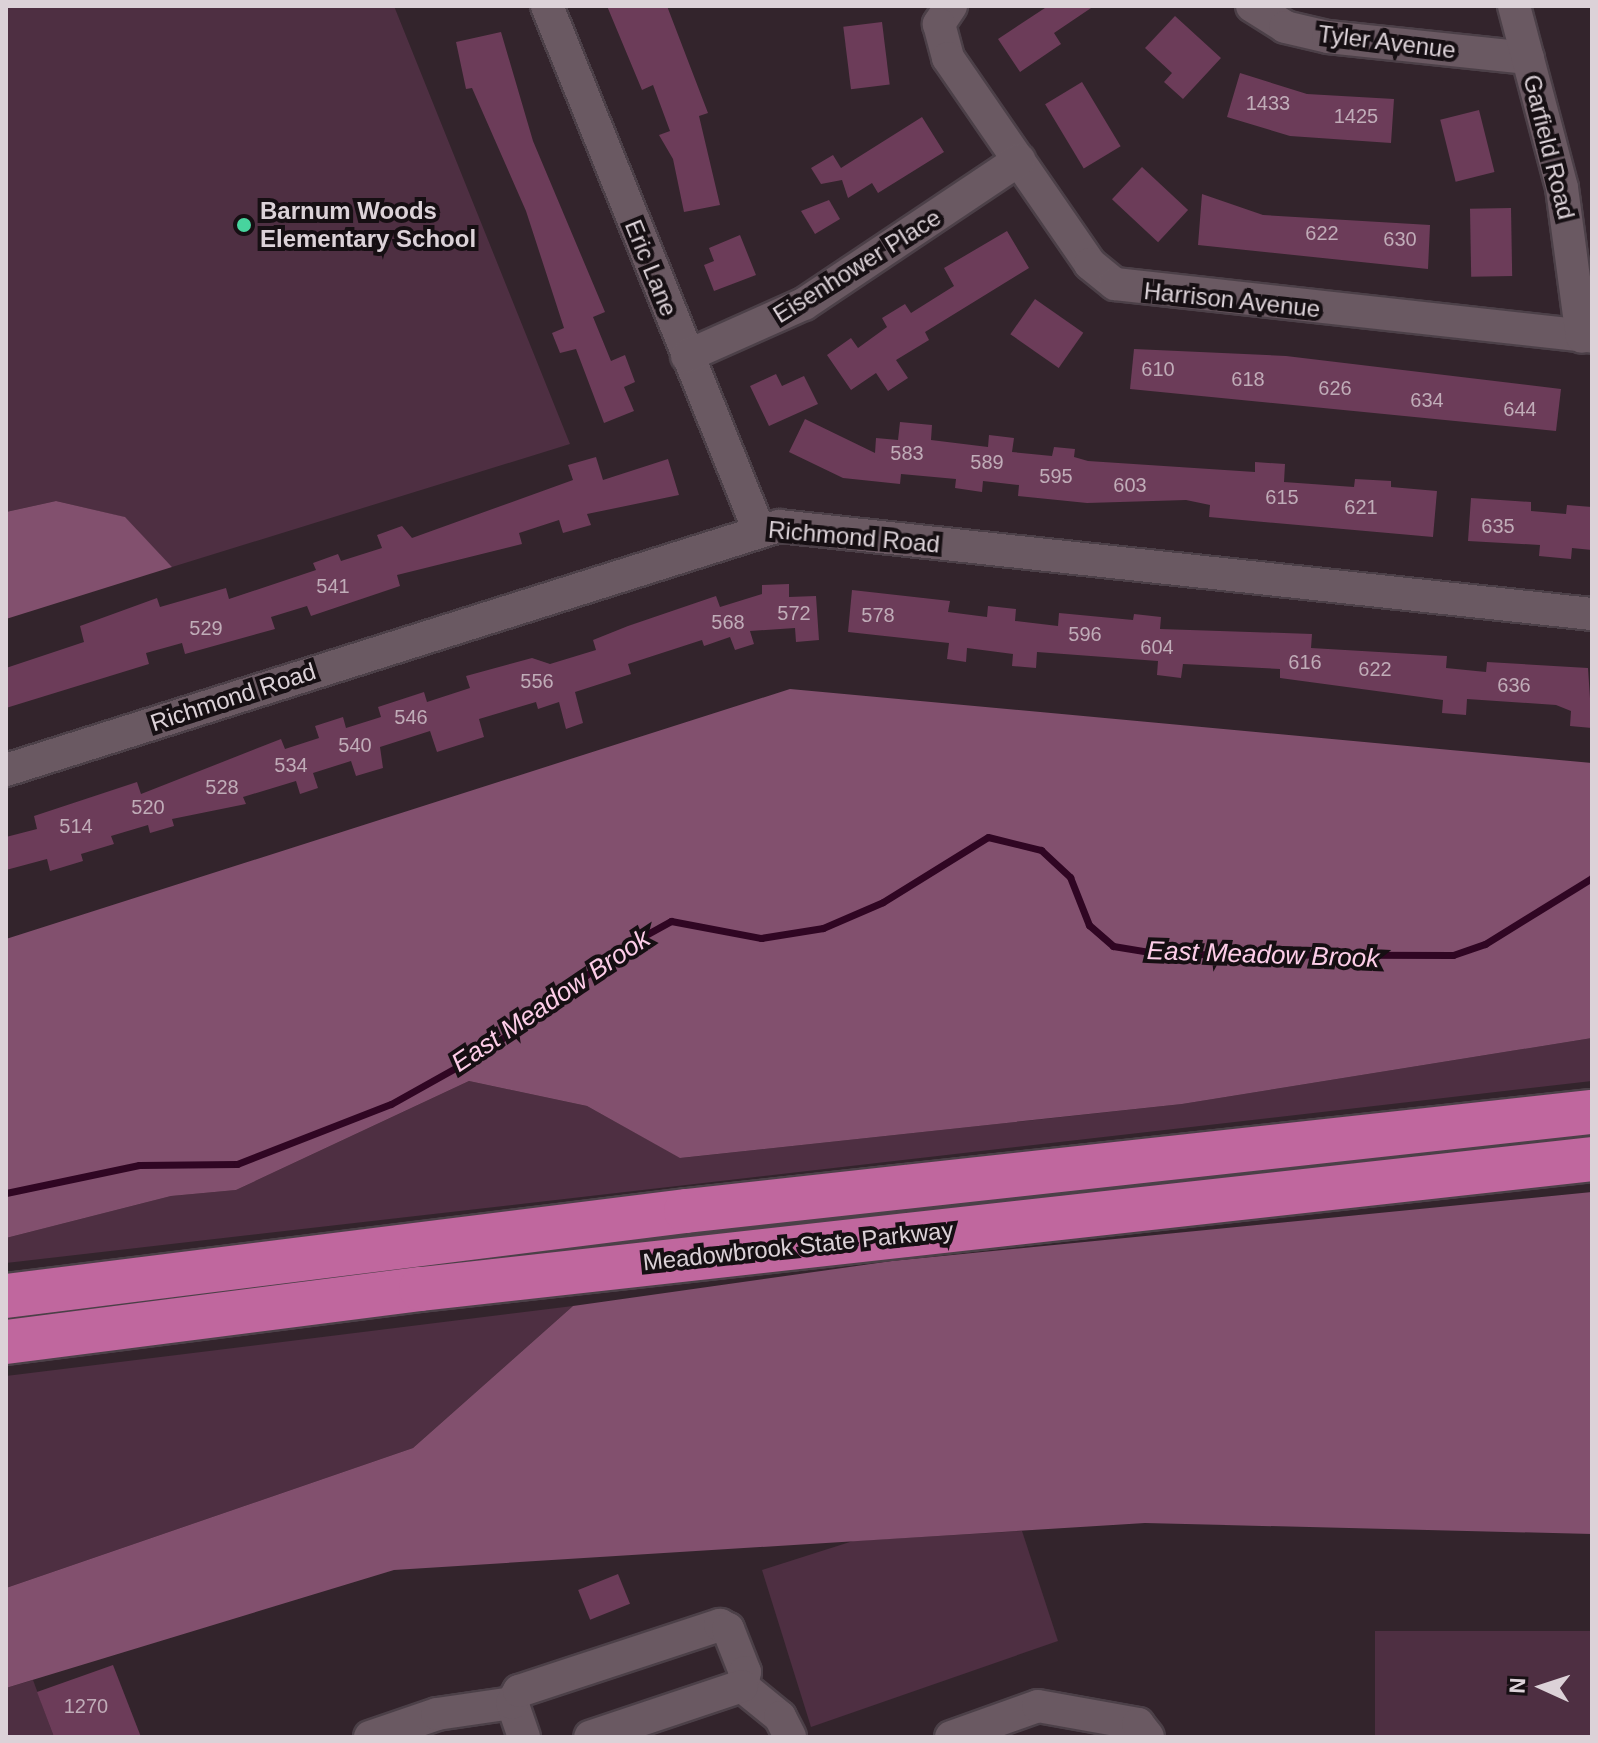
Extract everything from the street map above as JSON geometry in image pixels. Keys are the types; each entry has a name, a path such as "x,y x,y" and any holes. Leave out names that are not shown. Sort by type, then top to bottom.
{"highway":[{"name":"Meadowbrook State Parkway","path":"6,1296 686,1211 1592,1112"},
{"name":"Meadowbrook State Parkway","path":"6,1342 421,1289 1592,1159"}],"street":[{"name":"Eric Lane","path":"547,6 758,528"},
{"name":"Harrison Avenue","path":"951,6 939,24 948,58 1090,264 1126,287 1587,337"},
{"name":"Tyler Avenue","path":"1252,6 1285,27 1328,37 1528,58"},
{"name":"Garfield Road","path":"1514,6 1562,188 1587,337"},
{"name":"Eisenhower Place","path":"687,356 804,304 1019,160"},
{"name":"Richmond Road","path":"6,770 758,528 1592,614"},
{"path":"524,1737 512,1703 519,1691 720,1625 745,1672 742,1686"},
{"path":"590,1737 742,1686"},
{"path":"742,1686 780,1717 790,1737"},
{"path":"370,1737 437,1714 512,1703"},
{"path":"951,1737 1038,1706 1138,1724 1148,1737"}],"shaded area":[{"name":"Barnum Woods Elementary School","path":"6,6 394,6 570,444 172,567 124,517 56,501 6,512"},
{"path":"56,501 125,517 172,567 6,619 6,512"},
{"path":"790,689 1592,763 1592,1038 1182,1104 680,1158 587,1106 469,1081 236,1190 171,1196 6,1238 6,939"},
{"path":"1592,1038 1592,1081 6,1263 6,1238 171,1196 236,1190 469,1081 587,1106 681,1158 1182,1104"},
{"path":"1592,1192 1592,1534 1145,1523 394,1570 6,1688 6,1588 413,1448 573,1306 892,1261"},
{"path":"573,1306 413,1448 6,1588 6,1376"},
{"path":"1022,1531 1058,1641 811,1727 762,1570 853,1541"},
{"path":"1375,1631 1592,1631 1592,1737 1375,1737"},
{"path":"33,1680 54,1737 6,1737 6,1688"}],"building":[{"path":"607,6 667,6 708,113 699,116 720,205 684,212 673,159 659,135 670,131 653,85 642,90"},
{"path":"1048,6 1094,6 1054,33 1061,44 1020,72 998,39"},
{"path":"1175,16 1221,58 1183,99 1164,82 1172,73 1145,48"},
{"path":"882,22 890,85 851,89 843,27"},
{"path":"501,32 533,141 605,312 593,317 611,361 625,355 635,382 624,387 634,411 604,423 576,349 560,353 552,333 564,328 526,211 472,88 466,89 456,42"},
{"path":"1240,73 1307,94 1394,99 1391,143 1290,136 1227,117"},
{"path":"1082,82 1121,146 1084,168 1045,104"},
{"path":"1479,110 1494,172 1456,182 1440,120"},
{"path":"922,117 944,152 878,193 872,183 848,198 842,180 821,184 811,168 833,155 841,168"},
{"path":"1142,167 1188,210 1158,242 1112,199"},
{"path":"1202,194 1263,215 1430,225 1428,269 1198,245"},
{"path":"829,200 840,219 815,234 801,211"},
{"path":"1511,208 1512,276 1471,277 1470,209"},
{"path":"1007,231 1029,268 925,332 929,340 896,360 908,378 888,391 876,373 851,390 827,355 851,338 858,348 887,327 882,318 905,304 911,313 954,286 944,268"},
{"path":"740,235 756,275 714,291 704,265 714,261 709,248"},
{"path":"1035,299 1083,333 1059,368 1010,334"},
{"path":"1134,349 1286,356 1561,389 1556,431 1130,389"},
{"path":"776,374 782,386 804,376 818,404 769,426 750,386"},
{"path":"805,419 875,453 876,438 898,440 900,422 932,425 931,440 988,447 989,435 1014,438 1012,452 1052,456 1054,447 1075,449 1074,457 1088,461 1255,472 1255,462 1285,464 1284,482 1354,487 1355,479 1391,481 1391,487 1437,491 1433,537 1209,517 1210,505 1186,500 1087,503 1018,496 1019,485 983,481 982,492 955,488 956,479 901,474 900,484 843,478 789,452"},
{"path":"596,457 603,480 668,459 679,495 587,514 591,525 563,533 559,520 519,533 522,544 397,575 400,586 311,616 307,606 271,617 275,629 185,654 182,643 146,653 149,664 6,708 6,668 84,642 80,626 157,598 160,607 226,588 229,599 316,570 313,563 338,554 341,561 382,548 377,535 402,526 412,538 573,480 568,465"},
{"path":"1471,498 1531,502 1531,511 1566,514 1567,505 1592,507 1592,550 1572,548 1571,559 1539,556 1540,545 1468,541"},
{"path":"789,584 789,597 816,596 819,640 796,642 795,628 750,631 754,644 735,650 730,637 704,646 702,640 628,664 631,674 575,692 583,723 566,729 559,702 538,709 536,702 479,719 484,737 437,752 430,731 380,747 383,768 356,776 351,761 313,773 318,788 300,794 296,781 243,797 246,804 172,819 174,826 150,833 148,825 111,836 114,844 81,854 83,861 50,871 47,859 6,870 6,837 37,829 34,816 137,782 141,794 281,739 285,749 319,738 315,726 343,717 346,728 381,717 378,707 424,692 427,702 470,688 466,676 532,658 550,664 596,650 593,640 716,596 720,607 762,594 762,585"},
{"path":"852,590 950,601 948,612 987,617 988,606 1016,609 1015,621 1058,626 1059,613 1133,620 1134,614 1161,617 1160,629 1312,634 1311,648 1447,656 1446,668 1486,672 1487,662 1588,668 1592,728 1570,726 1571,711 1556,705 1467,699 1466,715 1442,713 1443,700 1280,678 1280,669 1183,664 1181,678 1157,675 1158,661 1037,652 1036,668 1012,666 1013,654 967,648 966,662 947,659 949,643 848,632"},
{"path":"618,1574 630,1604 590,1620 578,1590"},
{"path":"113,1665 141,1737 54,1737 37,1692"}],"waterway":[{"name":"East Meadow Brook","path":"6,1193 139,1165 237,1164 391,1104 484,1052 624,947 671,921 761,938 823,928 883,902 988,837 1041,850 1070,877 1089,925 1113,946 1162,954 1453,955 1485,944 1592,878"}],"place":[{"name":"Barnum Woods Elementary School","path":"244,225"}]}
